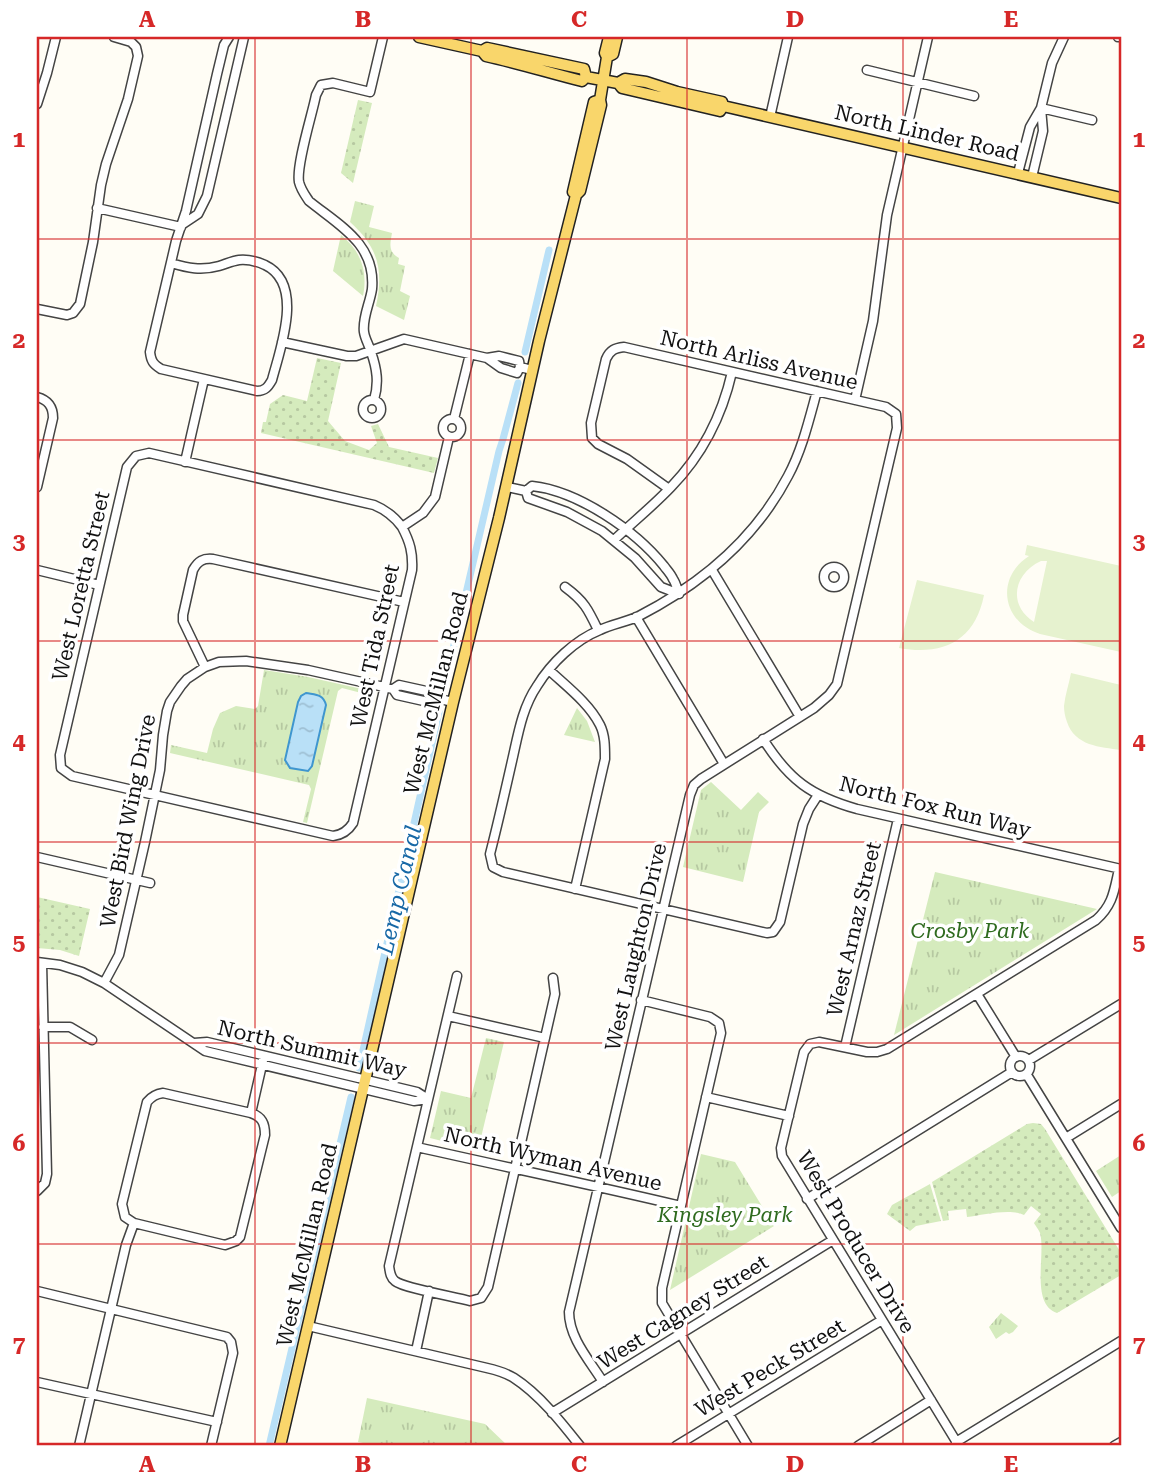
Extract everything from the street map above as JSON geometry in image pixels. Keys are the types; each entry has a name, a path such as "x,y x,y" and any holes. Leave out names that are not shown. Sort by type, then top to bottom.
{"main road":[{"name":"North Linder Road","path":"419,37 482,51 487,48 584,69 586,77 618,83 622,88 720,111 723,106 1121,198"},
{"name":"West McMillan Road","path":"280,1446 532,370 576,195 581,187 594,138 609,37"},
{"name":"West McMillan Road","path":"607,57 612,54 617,37"}],"street":[{"path":"37,104 56,37"},
{"path":"37,309 62,315 73,313 80,304 106,164 128,99 138,55 136,47 128,40 114,37"},
{"path":"171,263 204,270 236,260 256,260 274,271 285,287 287,311 272,380 263,391 161,369 150,359 150,352 171,263 176,242 182,225 217,74 229,37"},
{"path":"97,208 182,225 198,214 207,196 244,37"},
{"path":"374,400 378,377 363,326 372,290 369,260 352,235 310,201 300,186 299,172 316,95 321,85 333,83 370,92 383,37"},
{"path":"770,117 788,37"},
{"path":"855,400 873,321 887,215 928,37"},
{"path":"1018,173 1030,127 1041,108 1052,63 1064,37"},
{"path":"867,70 974,96"},
{"path":"1041,108 1092,120"},
{"path":"1032,177 1043,131 1041,108"},
{"path":"282,342 356,356 404,339 487,358 499,356 519,361 520,367 532,370"},
{"name":"North Arliss Avenue","path":"669,489 627,459 597,444 592,438 591,423 606,359 612,350 624,347 886,407 896,414"},
{"path":"454,419 470,354"},
{"path":"614,540 669,489 690,464 709,435 727,394 732,372"},
{"path":"204,379 184,462 374,505 394,516 402,527 423,513 435,497 449,437"},
{"path":"817,391 807,429 788,477 743,540 712,570 678,594 636,617 598,630 565,653 538,684 523,716 490,853 493,867 503,872 761,933 773,932 780,922 803,824 818,795"},
{"path":"37,397 46,400 53,410 37,487"},
{"name":"West Laughton Drive","path":"603,1382 573,1335 569,1312 690,795 694,785 701,779 814,708 837,684 897,428 896,414"},
{"path":"454,419 461,424 461,430 458,435 449,437 443,430 444,424 454,419"},
{"name":"West Loretta Street","path":"155,795 72,776 61,768 60,754 127,467 136,456 149,453 184,462"},
{"path":"506,486 526,491"},
{"path":"526,491 532,486 543,487 598,510 646,546 673,578 678,594"},
{"path":"526,491 528,498 567,512 602,531 635,558 661,587 678,594"},
{"name":"West Tida Street","path":"155,795 333,836 349,830 353,824 389,688 412,570 413,553 409,538 402,527"},
{"path":"404,602 213,559 201,560 193,570 183,621 205,667 219,662 246,661 308,670 389,688 399,685 440,694 440,699 453,702"},
{"path":"37,570 99,585"},
{"path":"712,570 800,717"},
{"path":"843,579 861,583"},
{"path":"565,587 588,608 598,630"},
{"path":"636,617 724,764"},
{"name":"West Bird Wing Drive","path":"104,983 119,955 155,795 170,702 187,679 205,667"},
{"path":"549,670 592,712 601,726 604,743 605,758 575,889"},
{"name":"North Fox Run Way","path":"763,739 792,778 810,791 846,806 1120,869"},
{"name":"West Arnaz Street","path":"845,1047 898,819"},
{"path":"37,857 150,883"},
{"path":"845,1047 867,1052 887,1049 1096,920 1112,901 1120,869"},
{"path":"38,1190 45,1183 47,1174 39,962"},
{"name":"North Summit Way","path":"39,962 82,972 104,983 205,1051 365,1085 417,1091 428,1099"},
{"path":"457,976 390,1266 392,1278 401,1285 470,1301 481,1298 488,1287 555,994 553,978"},
{"path":"977,994 1016,1057"},
{"path":"641,1000 710,1017 719,1023 721,1033 662,1287 662,1303 748,1446"},
{"path":"1029,1060 1121,1004"},
{"path":"448,1016 545,1038"},
{"path":"43,1027 70,1027 92,1040"},
{"name":"North Summit Way","path":"194,1043 207,1042 264,1056 365,1085"},
{"name":"West Producer Drive","path":"845,1047 819,1042 810,1044 804,1052 781,1148 782,1156 958,1444"},
{"path":"251,1113 264,1056"},
{"path":"1022,1056 1029,1060 1031,1068 1027,1075 1019,1077 1012,1072 1010,1065 1016,1057 1022,1056"},
{"path":"807,1199 1012,1072"},
{"path":"1027,1075 1121,1228"},
{"path":"163,1093 251,1113 262,1120 265,1135 243,1232 236,1241 225,1245 134,1223 125,1217 122,1204 145,1107 151,1097 163,1093"},
{"path":"706,1097 789,1116"},
{"path":"1066,1138 1121,1104"},
{"name":"North Wyman Avenue","path":"417,1147 558,1176 681,1206"},
{"path":"79,1446 125,1245 134,1223"},
{"name":"West Cagney Street","path":"552,1413 832,1240"},
{"path":"37,1291 227,1337 233,1353 211,1446"},
{"path":"416,1351 429,1291"},
{"name":"West Peck Street","path":"676,1446 882,1320"},
{"path":"308,1326 488,1368 511,1376 552,1413 580,1446"},
{"path":"958,1444 1121,1341"},
{"path":"37,1382 217,1423"},
{"path":"858,1446 931,1400"},
{"path":"1114,1446 1121,1442"}],"green space":[{"path":"358,100 372,103 353,183 341,173"},
{"path":"355,201 374,206 369,227 392,233 391,250 399,258 398,264 405,266 400,291 410,296 404,320 376,306 379,270 373,250 350,222"},
{"path":"341,235 354,248 364,270 363,296 333,271"},
{"path":"317,358 341,363 328,421 345,441 369,450 377,443 371,426 378,424 389,447 438,458 434,473 261,433 270,404 283,395 307,401"},
{"path":"1027,545 1121,566 1121,652 1040,634 1017,620 1008,599 1008,587 1018,565 1029,556 1025,555","holes":["1047,561 1034,622 1020,607 1017,590 1020,581 1032,566"]},
{"path":"917,580 984,595 973,624 955,642 930,650 899,648"},
{"path":"264,670 371,691 373,696 342,688 338,691 307,823 303,822 311,789 309,785 170,753 171,745 207,753 220,713 236,706 255,709 258,706"},
{"path":"1071,673 1121,685 1121,750 1089,744 1071,730 1064,706"},
{"path":"577,708 587,721 595,742 564,735"},
{"path":"711,782 741,810 758,792 769,802 759,812 743,882 683,867 701,790"},
{"name":"Crosby Park","path":"935,872 1097,909 894,1035"},
{"path":"37,897 90,909 79,956 60,950 37,948"},
{"path":"486,1038 504,1042 478,1150 430,1138 441,1091 471,1098"},
{"path":"1027,1124 1041,1124 1045,1129 1121,1253 1121,1275 1057,1313 1049,1308 1041,1289 1041,1242 1040,1233 1034,1223 1041,1214 1031,1206 1024,1215 1004,1212 967,1217 966,1209 948,1211 949,1220 943,1221 932,1182"},
{"name":"Kingsley Park","path":"701,1154 735,1162 774,1226 670,1290"},
{"path":"1121,1155 1121,1191 1112,1197 1096,1171"},
{"path":"930,1184 941,1221 916,1226 910,1231 887,1214 892,1205"},
{"path":"1001,1313 1018,1326 1013,1332 1006,1332 996,1339 989,1327"},
{"path":"367,1398 485,1424 508,1446 378,1446 358,1442"}],"water":[{"path":"306,693 321,697 326,705 312,766 308,771 290,768 285,760 298,702"}],"waterway":[{"name":"Lemp Canal","path":"525,352 549,250"},
{"name":"Lemp Canal","path":"444,688 499,451 518,383"},
{"name":"Lemp Canal","path":"359,1068 439,712"},
{"name":"Lemp Canal","path":"269,1446 351,1097"}]}
